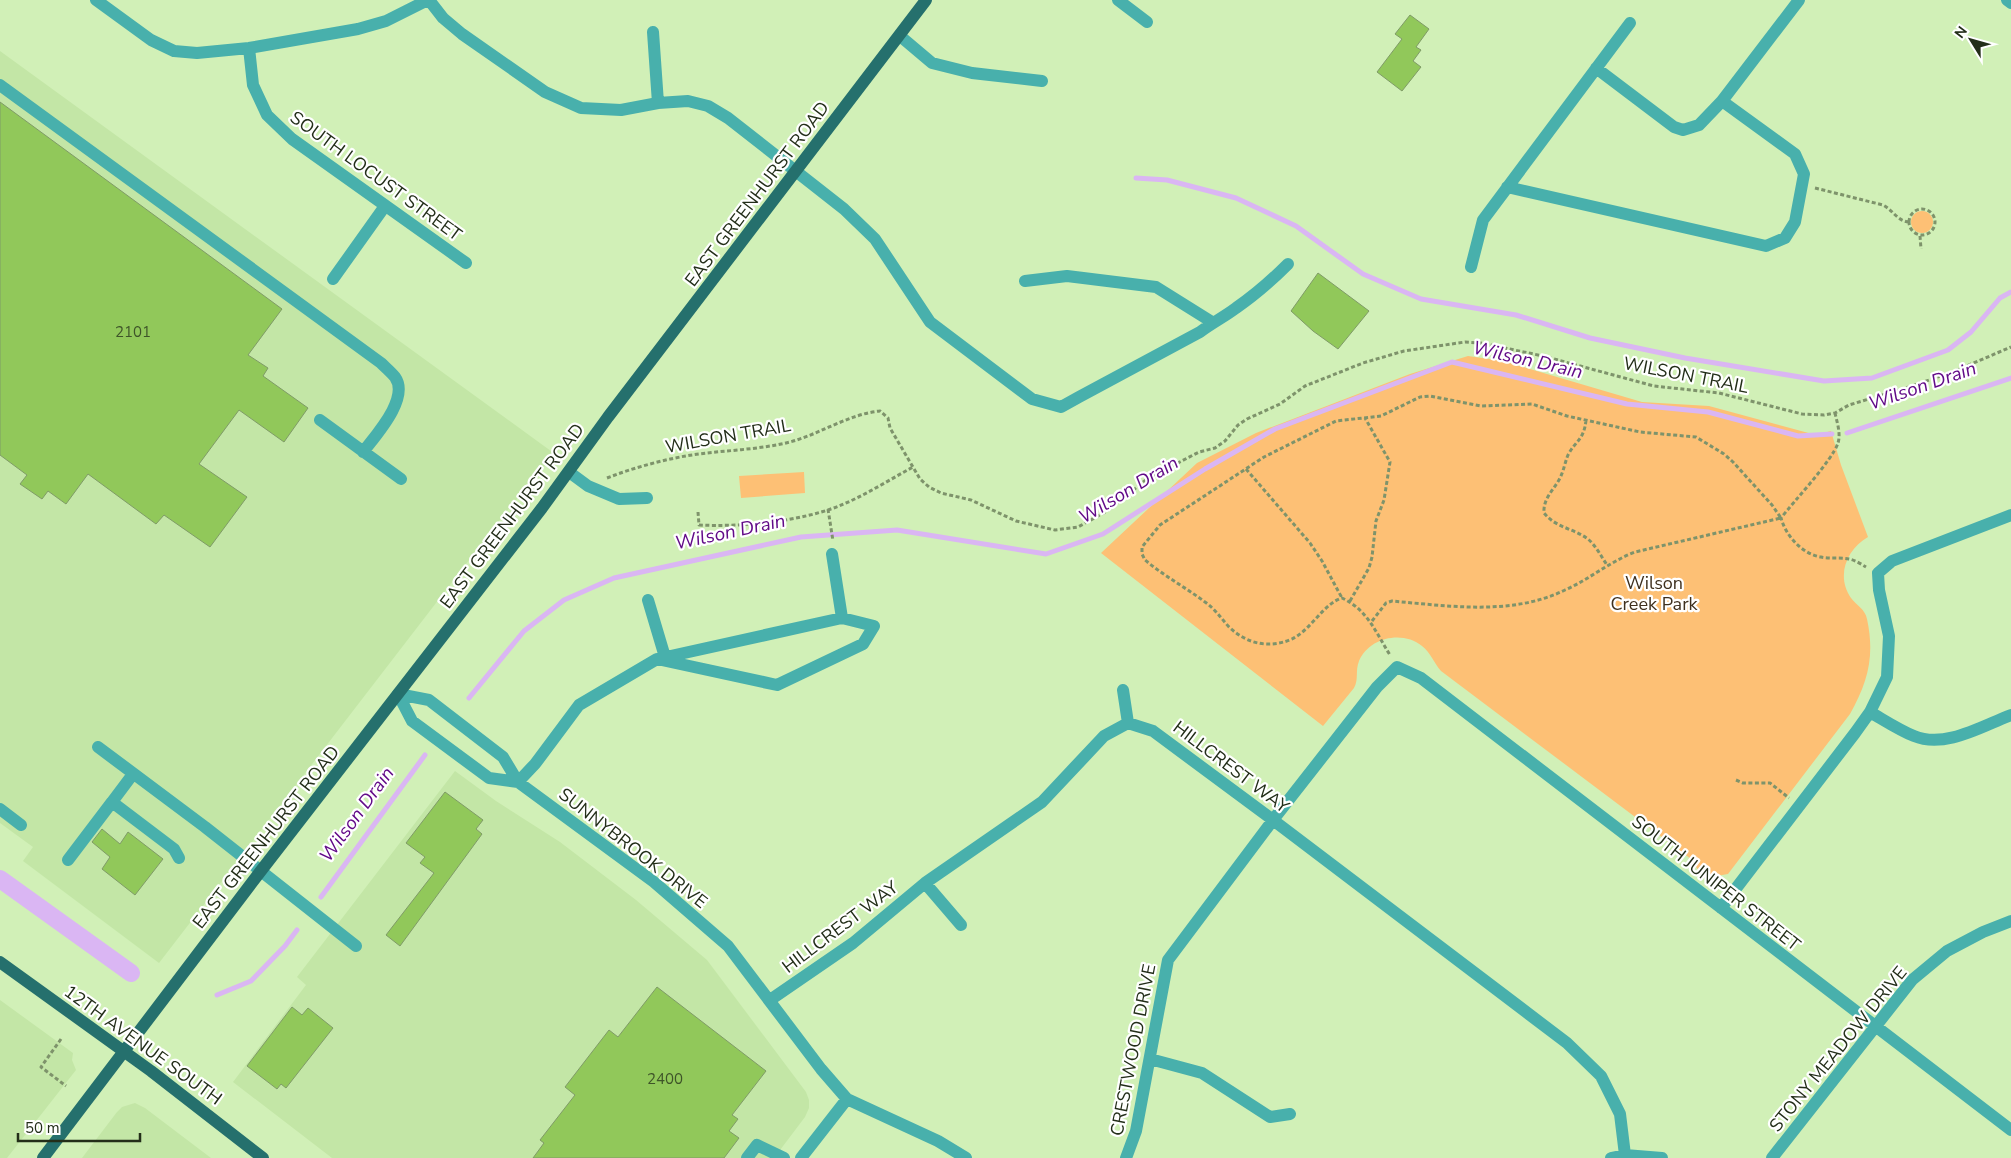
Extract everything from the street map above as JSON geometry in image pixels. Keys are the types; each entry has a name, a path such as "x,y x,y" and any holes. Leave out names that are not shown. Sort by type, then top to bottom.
{"main road":[{"name":"EAST GREENHURST ROAD","path":"43,1158 260,872 569,472 926,0"},
{"name":"12TH AVENUE SOUTH","path":"0,962 124,1052 263,1158"}],"street":[{"path":"96,0 151,40 174,51 197,52 249,48 358,29 386,21 428,0 462,34 545,92 581,108 621,110 658,103 688,101 708,106 728,118 844,209 875,239 930,322 1032,399 1061,407 1200,332 1212,322 1235,309 1271,281 1288,264"},
{"path":"1118,0 1147,22"},
{"path":"1596,68 1674,127 1683,130 1699,125 1722,101 1800,0"},
{"path":"2007,0 2011,3"},
{"path":"1472,267 1483,220 1630,23"},
{"path":"652,32 658,103"},
{"path":"900,36 932,63 972,73 1042,81"},
{"name":"SOUTH LOCUST STREET","path":"249,48 253,85 267,115 292,139 466,263"},
{"path":"0,85 381,363 396,378 398,395 392,412 363,452"},
{"path":"1507,187 1766,246 1785,238 1795,222 1804,174 1796,154 1722,101"},
{"path":"333,279 385,206"},
{"path":"1025,281 1067,276 1156,287 1212,322"},
{"path":"320,420 401,479"},
{"path":"569,472 588,486 619,499 647,498"},
{"path":"1721,908 1870,712 1887,677 1889,636 1879,590 1878,573 1892,561 2011,515"},
{"path":"832,548 842,618"},
{"path":"648,600 661,658"},
{"path":"518,782 535,764 579,705 661,658 842,618 874,626 863,644 777,685 661,658"},
{"name":"CRESTWOOD DRIVE","path":"1126,1158 1136,1131 1168,960 1273,820 1377,687 1398,667"},
{"name":"SOUTH JUNIPER STREET","path":"1398,667 1421,678 1874,1027 2011,1130"},
{"path":"1123,690 1128,723"},
{"name":"SUNNYBROOK DRIVE","path":"398,694 412,721 489,778 518,782"},
{"name":"SUNNYBROOK DRIVE","path":"398,694 429,700 503,757 518,782 667,893 728,946 821,1069 847,1099 938,1142 966,1158"},
{"path":"1870,712 1915,737 1934,741 1955,737 2011,715"},
{"name":"HILLCREST WAY","path":"770,1000 853,943 925,883 1042,802 1104,736 1128,723 1153,730 1567,1043 1601,1076 1620,1114 1625,1155"},
{"path":"98,747 356,946"},
{"path":"68,860 134,774"},
{"path":"112,802 174,849 179,858"},
{"path":"0,809 21,825"},
{"path":"925,883 961,925"},
{"name":"STONY MEADOW DRIVE","path":"1772,1158 1912,980 1947,951 1983,932 2011,921"},
{"path":"1150,1060 1202,1073 1270,1117 1290,1114"},
{"path":"801,1158 847,1099"},
{"path":"747,1158 757,1145 784,1158"},
{"path":"1611,1158 1625,1155 1662,1158"}],"path":[{"path":"1802,184 1883,205 1889,208 1901,221 1908,222"},
{"path":"1916,210 1925,210 1932,214 1935,223 1929,234 1920,236 1912,232 1908,222 1910,216 1916,210"},
{"path":"1920,236 1922,249"},
{"name":"WILSON TRAIL","path":"588,486 626,471 681,457 745,450 790,442 862,415 880,411 888,418 890,428 920,479 929,487 940,493 971,500 1016,521 1055,530 1078,527 1107,511 1146,479 1199,452 1215,448 1225,442 1238,425 1280,404 1305,386 1317,380 1404,351 1465,342 1481,344 1543,356 1654,386 1719,394 1802,414 1824,415 1835,413 1849,405 1955,371 2011,347"},
{"path":"1398,667 1372,621 1350,601 1342,598 1335,600 1318,619 1293,638 1277,644 1261,645 1249,641 1204,601 1145,560 1142,554 1142,547 1160,525 1272,453 1336,421 1380,416 1420,397 1430,396 1481,406 1532,404 1549,411 1640,432 1696,437 1724,454 1733,462 1772,505 1793,541 1809,554 1821,557 1850,559 1878,573"},
{"path":"1372,621 1386,603 1392,601 1490,607 1538,600 1564,591 1587,579 1607,565 1635,552 1781,518 1838,444 1839,434 1835,413"},
{"path":"1350,601 1369,568 1376,521 1384,500 1390,462 1365,418"},
{"path":"1586,420 1585,431 1567,456 1560,477 1549,493 1544,506 1544,513 1556,525 1586,538 1593,544 1607,565"},
{"path":"698,512 699,525 733,526 807,516 839,506 913,467"},
{"path":"1246,469 1310,543 1342,598"},
{"path":"828,509 831,522 832,548"},
{"path":"1736,780 1743,783 1770,783 1800,805"},
{"path":"61,1039 38,1067 66,1086"}],"shaded area":[{"path":"0,51 555,454 506,512 159,963 23,861 33,847 0,823"},
{"path":"455,771 496,801 560,842 636,900 707,960 806,1092 809,1100 809,1108 805,1117 774,1158 332,1158 233,1082 306,985 297,977"},
{"path":"0,1000 73,1053 72,1060 76,1070 7,1158 0,1158"},
{"path":"135,1103 145,1108 211,1158 82,1158 117,1112 122,1107"}],"green space":[{"path":"1922,211 1930,214 1933,222 1930,230 1922,233 1914,230 1911,222 1914,214"},
{"name":"Wilson Creek Park","path":"1468,356 1503,361 1642,402 1709,406 1816,435 1831,431 1841,465 1868,537 1860,542 1849,556 1844,572 1844,581 1851,598 1867,619 1870,645 1868,668 1861,691 1850,714 1728,874 1705,878 1691,859 1441,671 1428,652 1414,641 1396,637 1378,641 1370,646 1359,661 1354,688 1323,726 1101,553 1197,463 1256,433 1410,374"},
{"path":"804,472 805,493 741,498 739,476"}],"building":[{"path":"1410,15 1429,29 1416,47 1421,50 1413,61 1421,67 1402,91 1377,72 1402,39 1395,34"},
{"path":"0,102 282,309 248,355 268,368 263,376 308,408 284,442 239,410 199,464 247,497 210,547 164,515 156,524 88,474 66,504 48,491 42,499 20,484 27,475 0,455"},
{"path":"1318,273 1369,311 1338,349 1313,331 1291,311"},
{"path":"445,792 483,820 476,829 482,834 400,946 386,935 434,873 420,863 425,857 406,843"},
{"path":"102,829 120,844 128,832 163,859 135,895 102,869 110,857 92,842"},
{"path":"657,987 766,1071 732,1115 738,1119 729,1131 739,1138 724,1158 533,1158 544,1143 540,1140 575,1095 565,1087 609,1030 618,1037"},
{"path":"292,1007 302,1015 308,1008 333,1028 286,1088 281,1084 277,1089 247,1066"}],"waterway":[{"path":"1136,178 1167,180 1236,198 1296,226 1363,274 1421,299 1516,315 1590,338 1685,358 1824,381 1872,378 1948,350 1971,332 2000,298 2011,292"},
{"name":"Wilson Drain","path":"469,698 524,631 564,600 614,578 801,537 897,530 1046,554 1103,534 1205,469 1275,429 1452,362 1627,404 1708,412 1798,436 1832,434"},
{"name":"Wilson Drain","path":"1847,433 2011,378"},
{"name":"Wilson Drain","path":"321,897 425,755"},
{"name":"Wilson Drain","path":"0,879 131,973"},
{"name":"Wilson Drain","path":"217,995 251,981 285,946 297,930"}]}
